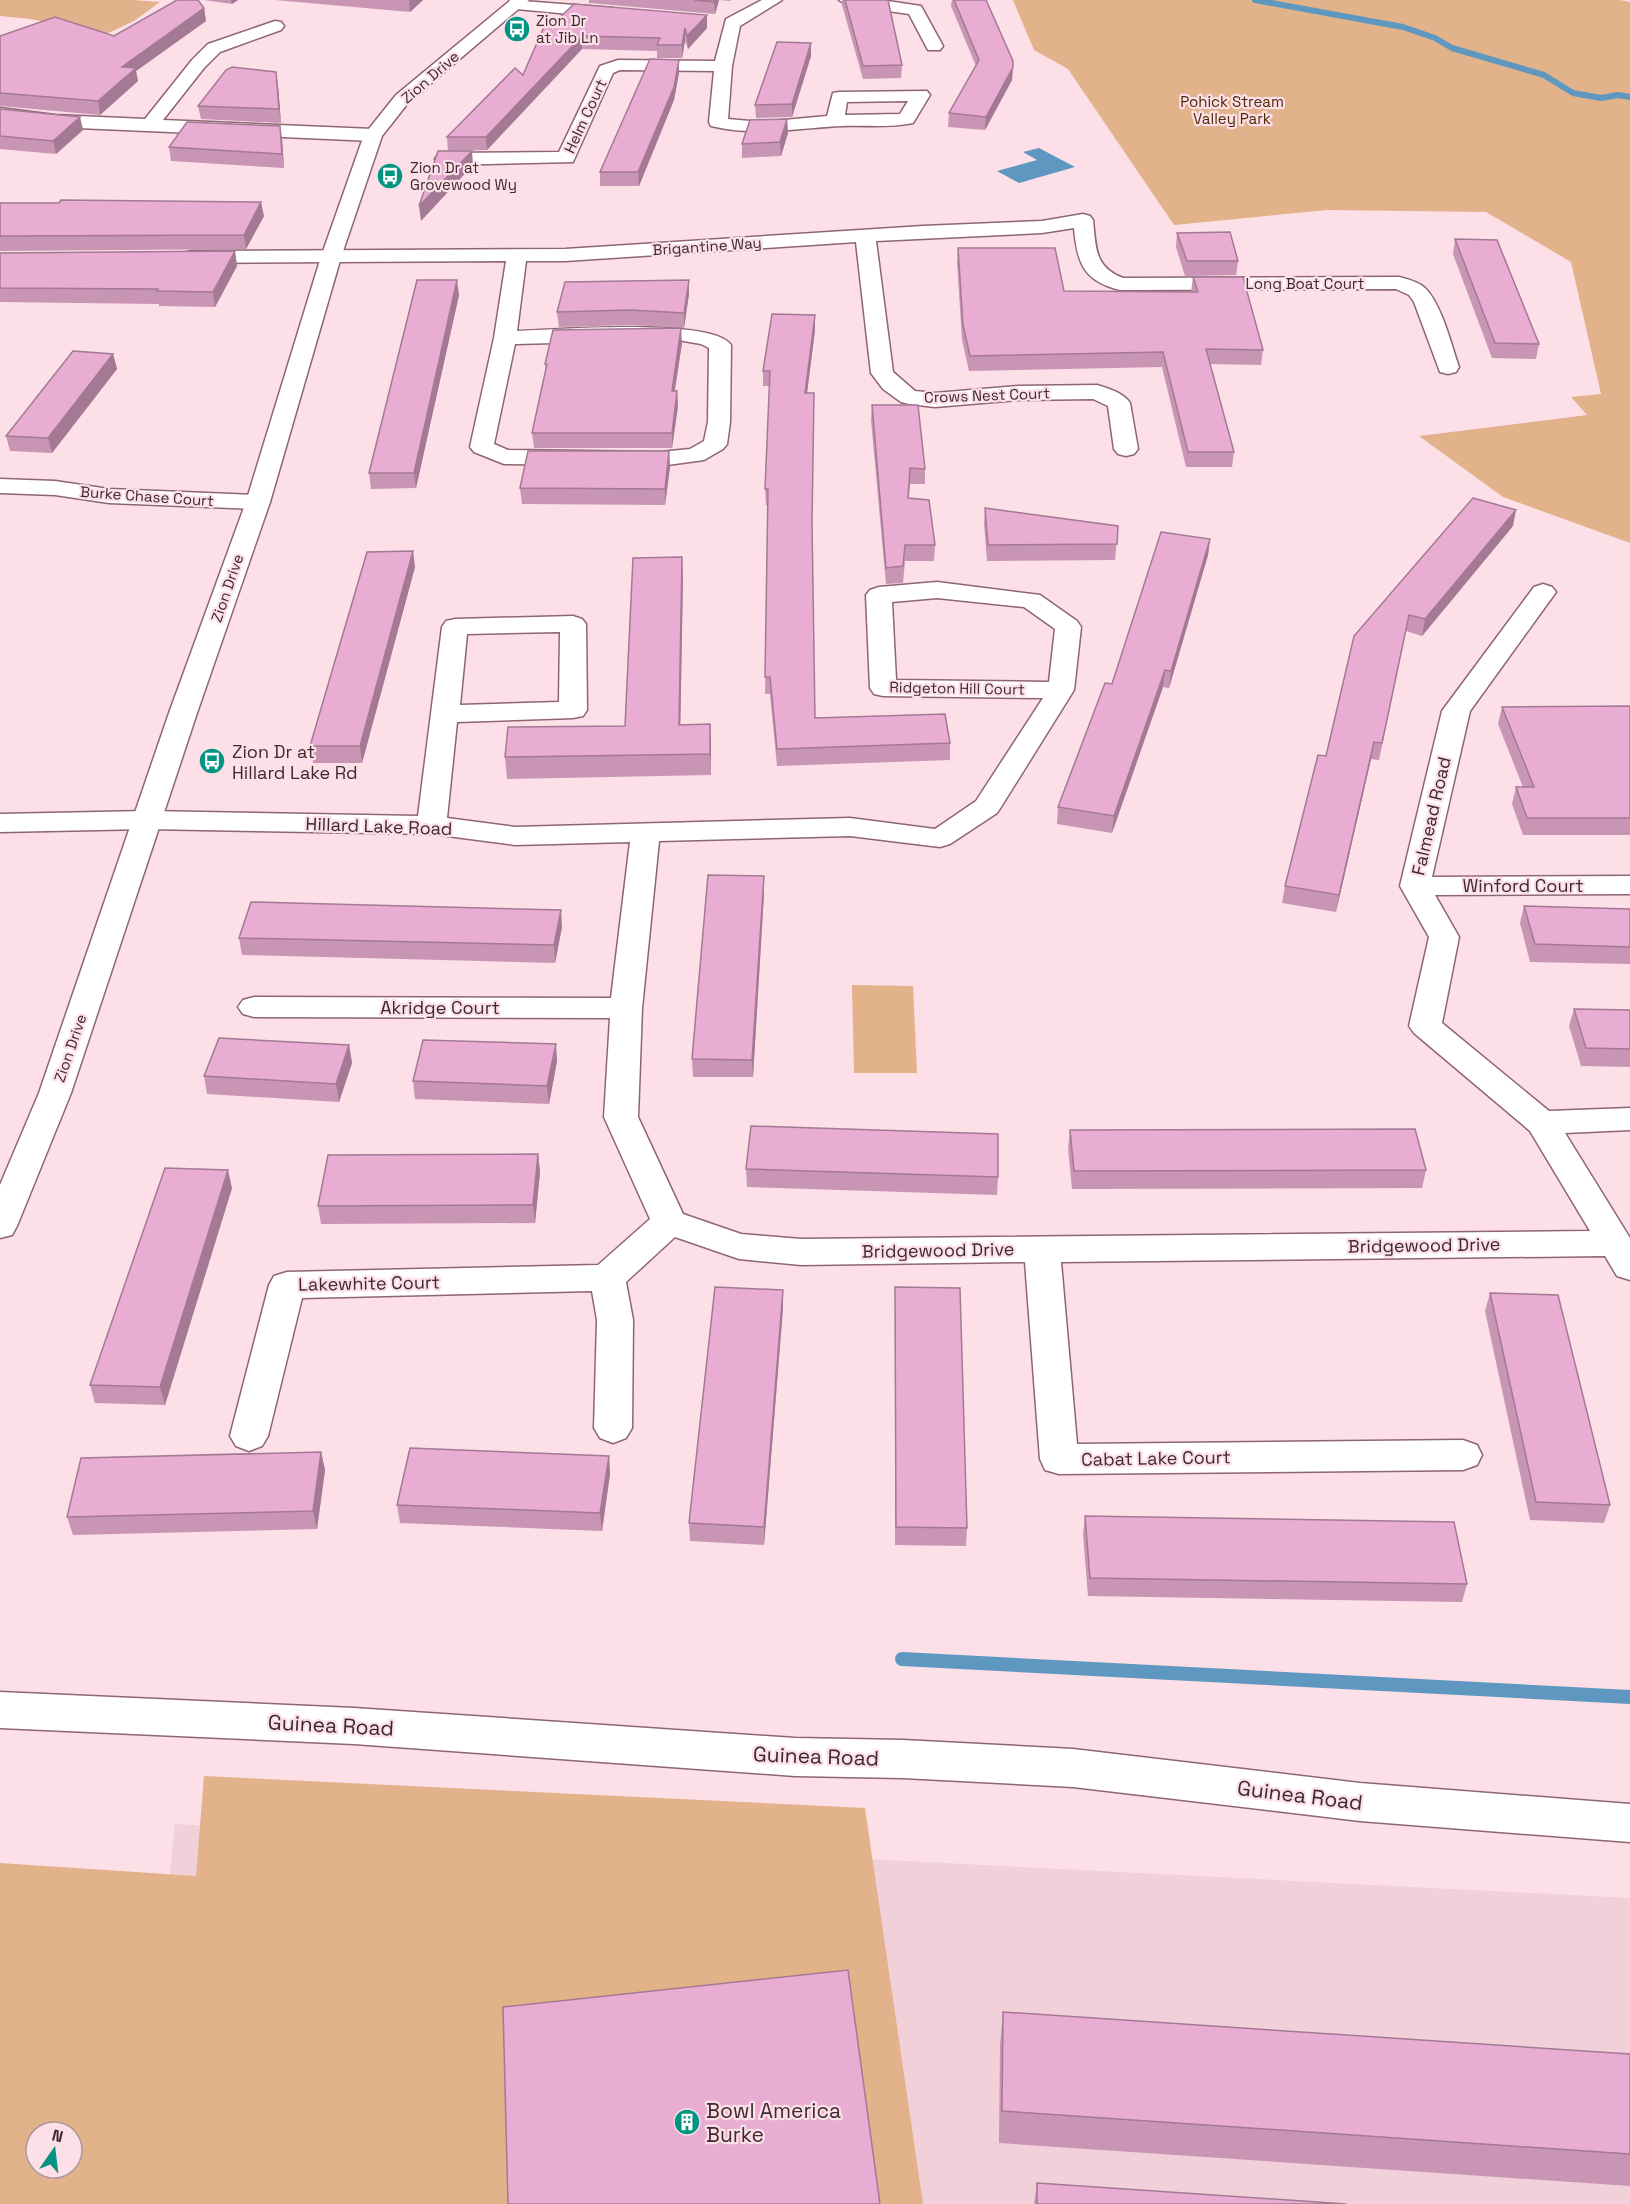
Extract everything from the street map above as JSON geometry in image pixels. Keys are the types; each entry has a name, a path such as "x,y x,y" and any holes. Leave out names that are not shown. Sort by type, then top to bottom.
{"street":[{"path":"774,0 726,22 718,122 737,128 762,128 835,121"},
{"path":"847,0 915,10 934,46"},
{"path":"518,2 629,14"},
{"name":"Zion Drive","path":"0,1226 55,1093 258,502 331,256 373,135 402,99 518,2"},
{"path":"150,125 198,64 214,48 275,26"},
{"name":"Helm Court","path":"444,159 566,158 606,70 618,65 723,66"},
{"path":"0,114 55,121 373,135"},
{"name":"Brigantine Way","path":"166,258 565,255 1042,227 1083,220"},
{"name":"Long Boat Court","path":"1083,220 1087,259 1094,271 1105,280 1120,284 1399,283 1416,291 1424,301 1448,367"},
{"name":"Crows Nest Court","path":"865,236 882,373 891,384 909,396 935,400 1018,393 1097,392 1119,403 1126,449"},
{"path":"505,338 678,334 707,338 720,345 719,422 715,444 696,455 660,459 504,457 482,447 505,338 517,254"},
{"name":"Burke Chase Court","path":"0,486 55,488 109,496 258,502"},
{"name":"Ridgeton Hill Court","path":"646,831 850,827 940,838 987,807 1061,690 1068,627 1031,600 937,590 879,595 883,688 1061,690"},
{"name":"Falmead Road","path":"1543,592 1456,711 1415,885 1444,937 1425,1026 1542,1123 1622,1255"},
{"path":"432,825 438,757 455,627 573,624 573,710 445,714"},
{"name":"Hillard Lake Road","path":"0,823 147,820 432,825 515,836 646,831"},
{"path":"613,1428 615,1320 607,1278 669,1222 621,1117 626,1008 646,831"},
{"name":"Winford Court","path":"1415,885 1630,885"},
{"name":"Akridge Court","path":"254,1007 626,1008"},
{"path":"1542,1123 1630,1119"},
{"name":"Bridgewood Drive","path":"669,1222 739,1246 801,1252 1042,1249 1622,1255"},
{"name":"Cabat Lake Court","path":"1042,1249 1059,1459 1463,1455"},
{"name":"Lakewhite Court","path":"249,1436 287,1285 607,1278"},
{"name":"Guinea Road","path":"0,1710 354,1726 795,1756 1073,1768 1360,1802 1630,1823"}],"shaded area":[{"path":"175,1824 1630,1898 1630,2204 136,2204"}],"green space":[{"path":"0,0 160,2 134,21 106,34 30,19 0,16"},
{"name":"Pohick Stream Valley Park","path":"1013,0 1620,0 1630,2 1630,543 1503,497 1419,436 1587,415 1571,397 1601,394 1571,262 1486,212 1327,210 1174,225 1068,69 1034,50"},
{"path":"852,985 913,986 917,1073 854,1073"},
{"path":"204,1776 865,1808 923,2204 0,2204 0,1863 196,1876"}],"water":[{"path":"1039,148 1075,167 1019,183 997,171 1037,160 1023,152"}],"building":[{"path":"177,0 198,0 204,8 122,67 136,68 98,101 0,93 0,36 55,17 114,36"},
{"path":"845,0 888,0 902,65 863,66"},
{"path":"954,0 986,0 1013,61 1013,67 986,117 949,113 979,60"},
{"path":"574,4 707,15 687,36 685,28 682,45 657,45 660,38 582,36 486,137 447,137 515,68 523,75 546,22 554,23"},
{"path":"777,42 811,43 792,104 755,105"},
{"path":"650,59 679,60 674,87 638,172 600,172"},
{"path":"232,67 276,72 279,109 198,106 226,70"},
{"path":"0,109 80,117 53,141 0,136"},
{"path":"787,119 780,142 742,144 750,120"},
{"path":"187,122 280,126 282,154 169,147"},
{"path":"438,151 472,151 419,206"},
{"path":"61,200 261,202 244,235 0,236 0,203 59,203"},
{"path":"1230,232 1238,261 1187,261 1177,233"},
{"path":"1455,239 1497,240 1539,344 1495,343"},
{"path":"958,248 1055,248 1064,291 1198,292 1193,277 1243,277 1263,350 1206,349 1234,452 1188,452 1163,352 970,356 963,325"},
{"path":"235,251 213,292 157,291 158,289 0,288 0,253"},
{"path":"417,280 457,280 414,473 369,473"},
{"path":"689,280 684,313 630,310 557,312 565,282"},
{"path":"772,314 815,315 805,393 814,393 812,523 815,718 945,714 950,743 777,749 770,677 765,677 768,489 765,489 770,371 763,371"},
{"path":"681,328 672,391 677,391 672,433 532,433 553,330"},
{"path":"73,351 113,354 48,438 6,436"},
{"path":"872,405 918,405 925,469 910,468 908,498 929,500 935,545 905,545 903,566 886,568"},
{"path":"528,451 669,451 665,489 520,488"},
{"path":"1473,498 1516,510 1425,619 1409,615 1382,743 1374,742 1339,895 1285,886 1318,755 1326,756 1354,636"},
{"path":"985,508 1118,526 1117,544 988,545"},
{"path":"1161,532 1210,539 1171,671 1165,670 1114,816 1058,807 1105,683 1112,684"},
{"path":"413,551 360,746 310,746 367,552"},
{"path":"682,557 679,725 710,724 710,754 505,757 508,727 625,726 633,558"},
{"path":"1630,706 1630,818 1527,818 1516,787 1534,787 1502,707"},
{"path":"708,875 764,876 752,1060 692,1059"},
{"path":"251,902 561,910 554,945 239,938"},
{"path":"1524,906 1630,909 1630,947 1535,944"},
{"path":"1574,1009 1630,1010 1630,1049 1586,1048"},
{"path":"219,1038 349,1045 336,1084 204,1076"},
{"path":"423,1040 556,1044 547,1086 413,1081"},
{"path":"751,1126 998,1134 998,1177 746,1169"},
{"path":"1415,1129 1426,1170 1074,1171 1070,1130"},
{"path":"538,1154 533,1205 318,1206 328,1155"},
{"path":"165,1168 228,1170 160,1387 90,1385"},
{"path":"715,1287 783,1290 764,1527 689,1523"},
{"path":"895,1287 960,1288 967,1528 896,1527"},
{"path":"1490,1293 1558,1295 1610,1505 1536,1502"},
{"path":"410,1448 609,1456 600,1513 397,1505"},
{"path":"321,1452 313,1511 67,1517 81,1458"},
{"path":"1085,1516 1454,1522 1467,1584 1090,1578"},
{"name":"Bowl America Burke","path":"848,1970 880,2204 508,2204 503,2007"},
{"path":"1003,2012 1630,2054 1630,2154 1002,2111"},
{"path":"1037,2183 1346,2204 1037,2204"}],"waterway":[{"path":"1255,0 1403,27 1435,38 1452,48 1544,75 1573,93 1601,98 1618,95 1630,97"},
{"path":"902,1659 1630,1697"}],"place":[{"name":"Zion Dr at Jib Ln","path":"517,29"},
{"name":"Zion Dr at Grovewood Wy","path":"390,176"},
{"name":"Zion Dr at Hillard Lake Rd","path":"212,761"},
{"name":"Bowl America Burke","path":"687,2122"}]}
